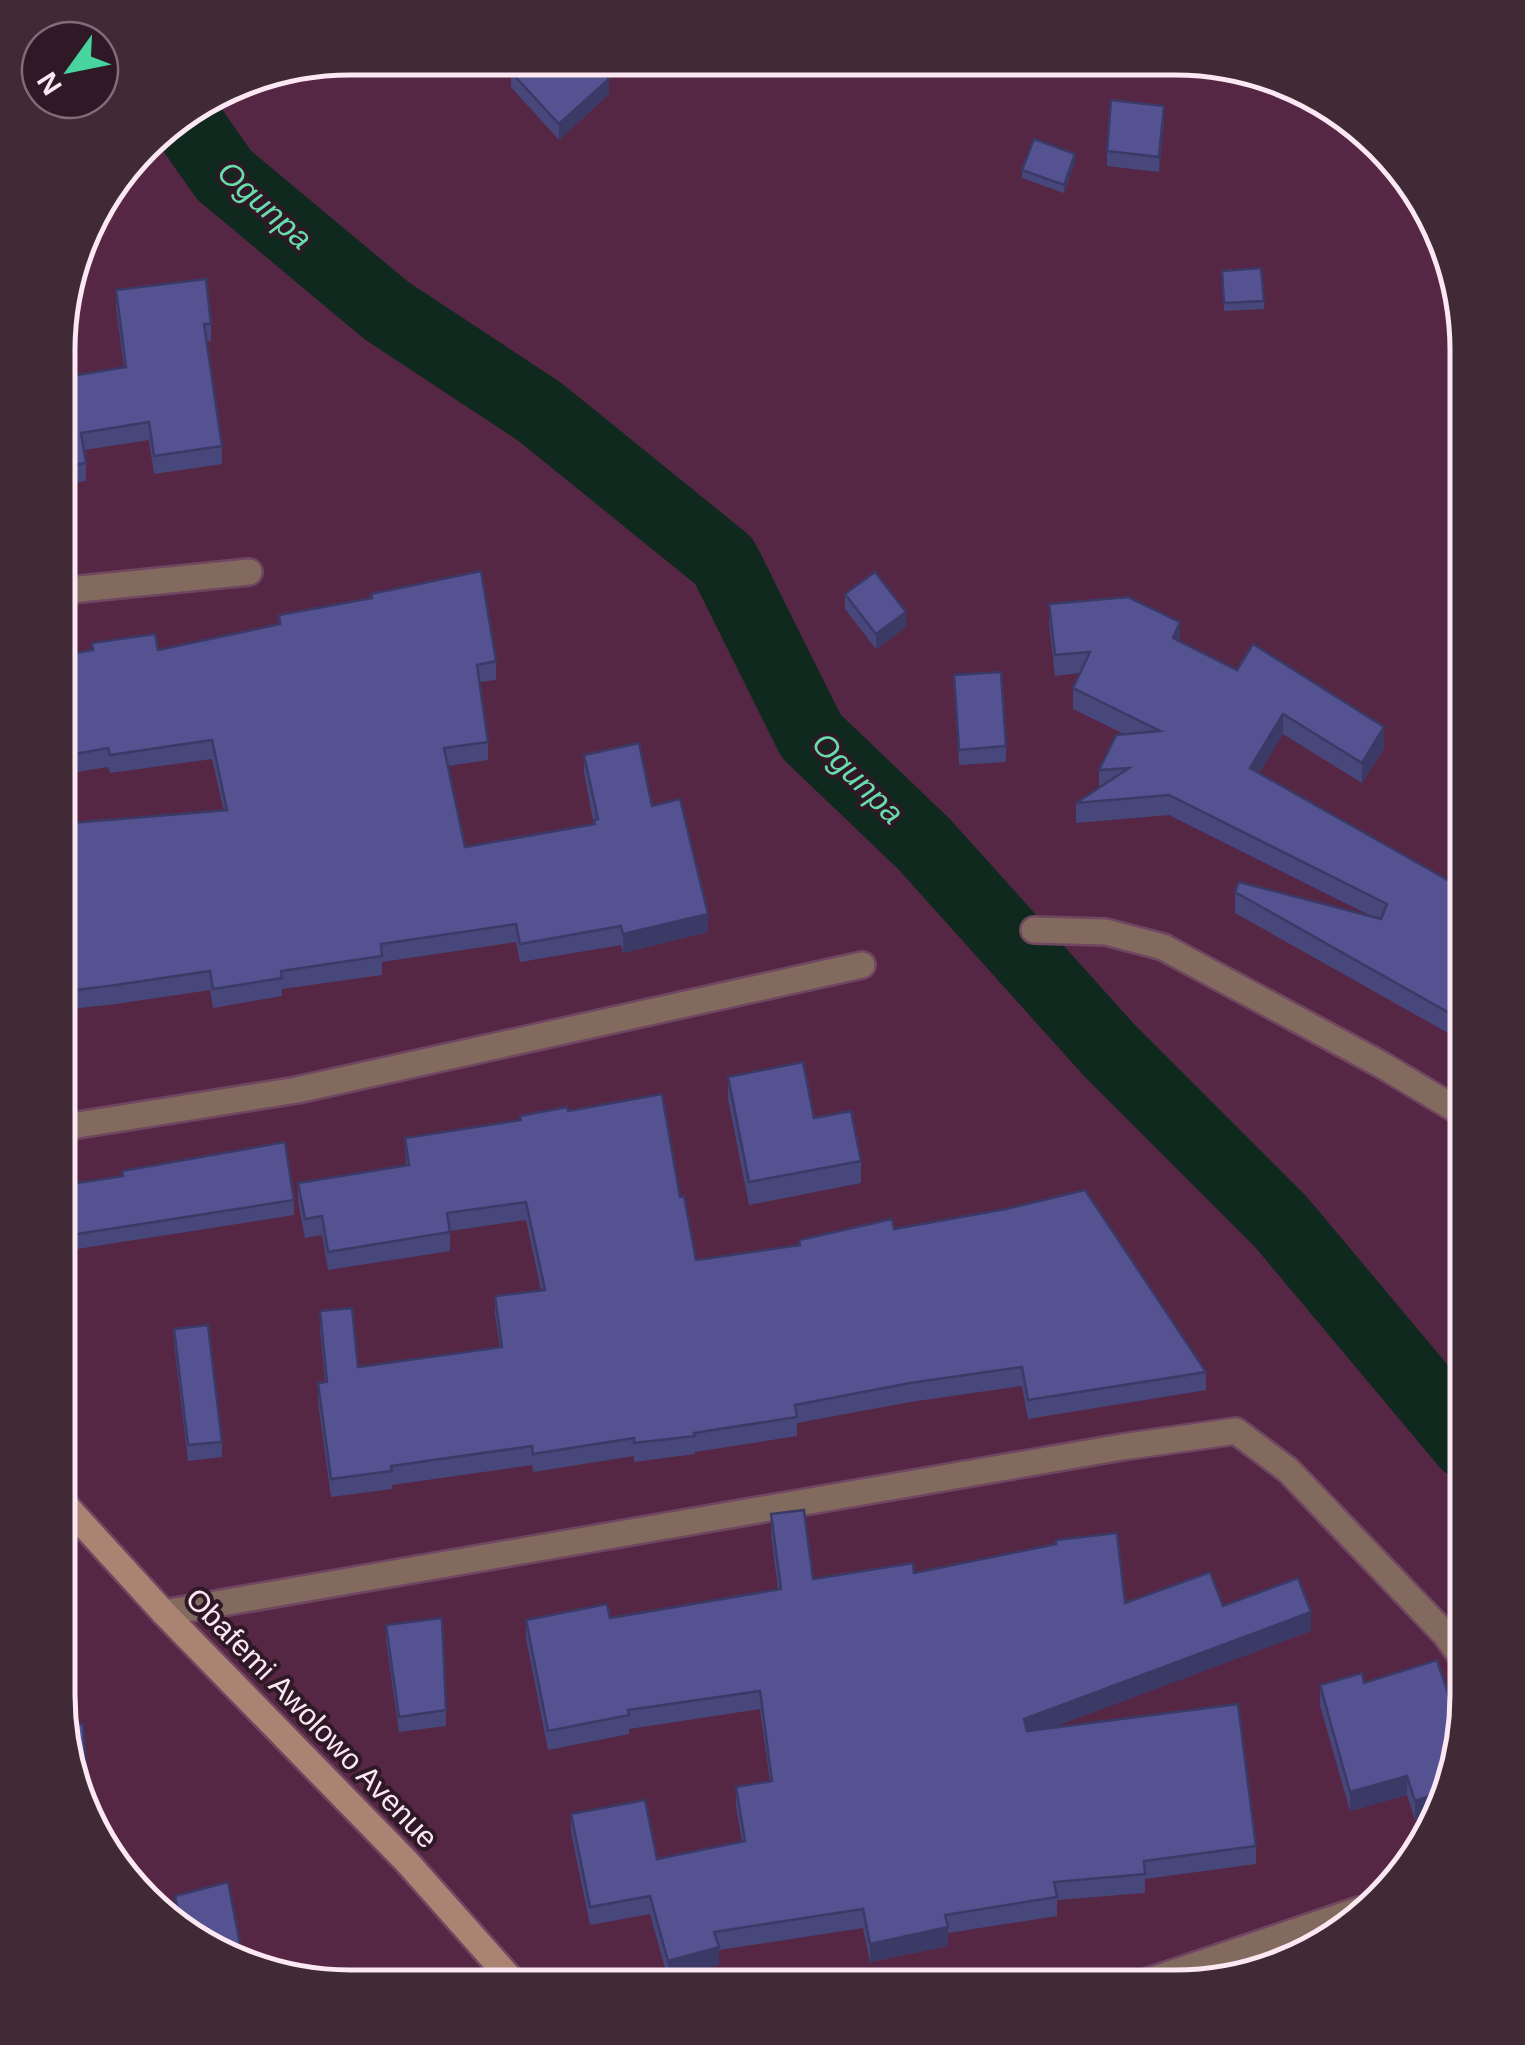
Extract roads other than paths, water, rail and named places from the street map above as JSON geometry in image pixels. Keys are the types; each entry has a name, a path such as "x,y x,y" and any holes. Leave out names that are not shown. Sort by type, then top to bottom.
{"main road":[{"name":"Obafemi Awolowo Avenue","path":"75,1516 164,1613 407,1862 502,1970"}],"street":[{"path":"75,590 250,572"},
{"path":"1034,930 1106,932 1162,947 1382,1064 1449,1105"},
{"path":"75,1125 297,1090 862,965"},
{"path":"164,1613 1103,1450 1236,1431 1288,1470 1449,1638"},
{"path":"1182,1970 1337,1917"}],"waterway":[{"name":"Ogunpa","path":"190,127 224,175 387,311 540,412 724,561 811,736 924,844 1109,1050 1281,1222 1449,1423"}]}
